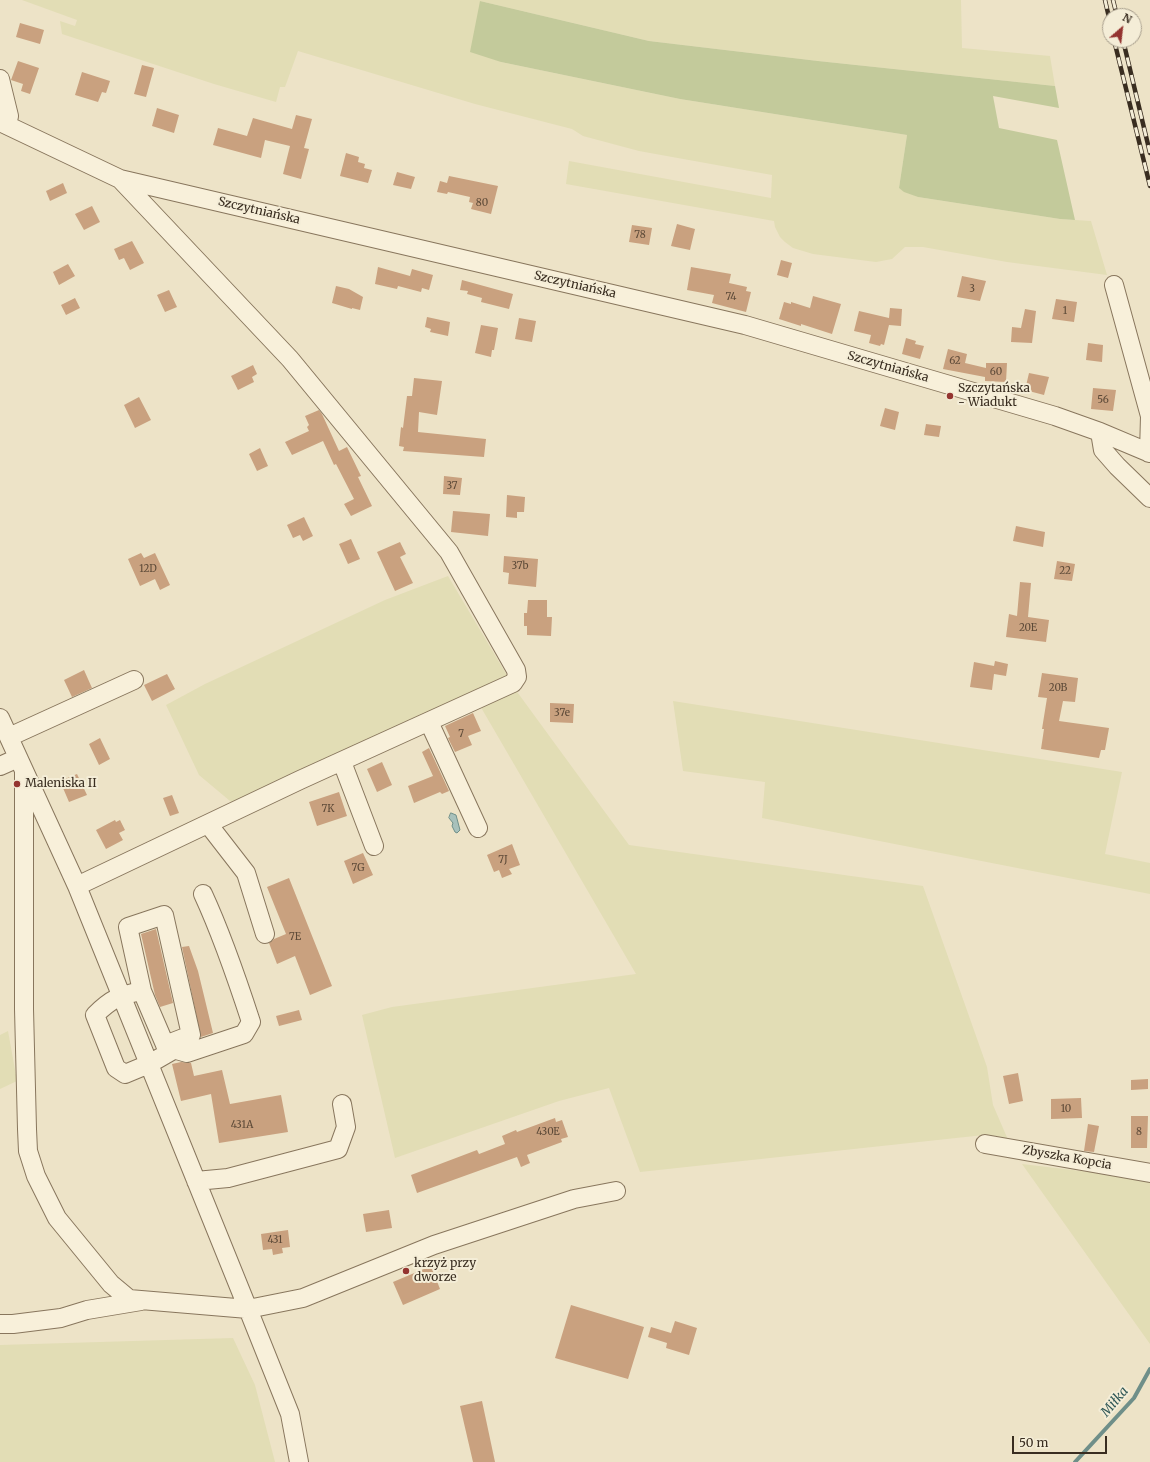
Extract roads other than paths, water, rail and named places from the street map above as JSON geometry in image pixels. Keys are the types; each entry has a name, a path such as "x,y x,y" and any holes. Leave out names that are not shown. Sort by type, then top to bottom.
{"street":[{"path":"0,79 9,116 3,123"},
{"name":"Szczytniańska","path":"3,123 120,179 745,325 1055,416 1100,432 1149,453"},
{"path":"77,886 512,683 517,677 516,670 449,552 290,359 120,179"},
{"path":"1114,285 1150,416 1149,453"},
{"path":"1100,432 1103,450 1150,498"},
{"path":"9,737 134,680"},
{"path":"0,718 77,886 248,1309 290,1414 299,1462"},
{"path":"429,722 478,828"},
{"path":"342,762 374,846"},
{"path":"0,766 21,764"},
{"path":"21,764 24,1009 28,1151 36,1176 49,1205 57,1218 111,1284 129,1299 248,1309 303,1298 434,1245 574,1199 616,1191"},
{"path":"208,824 246,873 264,934"},
{"path":"142,991 121,995 102,1008 95,1015 116,1068 125,1074 149,1064 170,1047 191,1035 164,915 128,927 142,991 170,1047 187,1053 244,1034 251,1022 238,981 203,894"},
{"path":"196,1181 228,1178 338,1149 346,1127 342,1104"},
{"name":"Zbyszka Kopcia","path":"984,1144 1150,1173"},
{"path":"0,1324 14,1324 61,1318 87,1310 143,1301"}],"water":[{"path":"451,813 456,815 460,830 457,833 455,832 452,826 453,823 449,818"}],"waterway":[{"name":"Miłka","path":"1075,1462 1134,1398 1150,1369"}],"railway":[{"path":"1105,0 1107,8"},
{"path":"1113,0 1115,8"},
{"path":"1116,48 1150,186"},
{"path":"1125,48 1150,153"}],"place":[{"name":"Szczytańska - Wiadukt","path":"950,396"},
{"name":"Maleniska II","path":"17,784"},
{"name":"krzyż przy dworze","path":"406,1271"}]}
